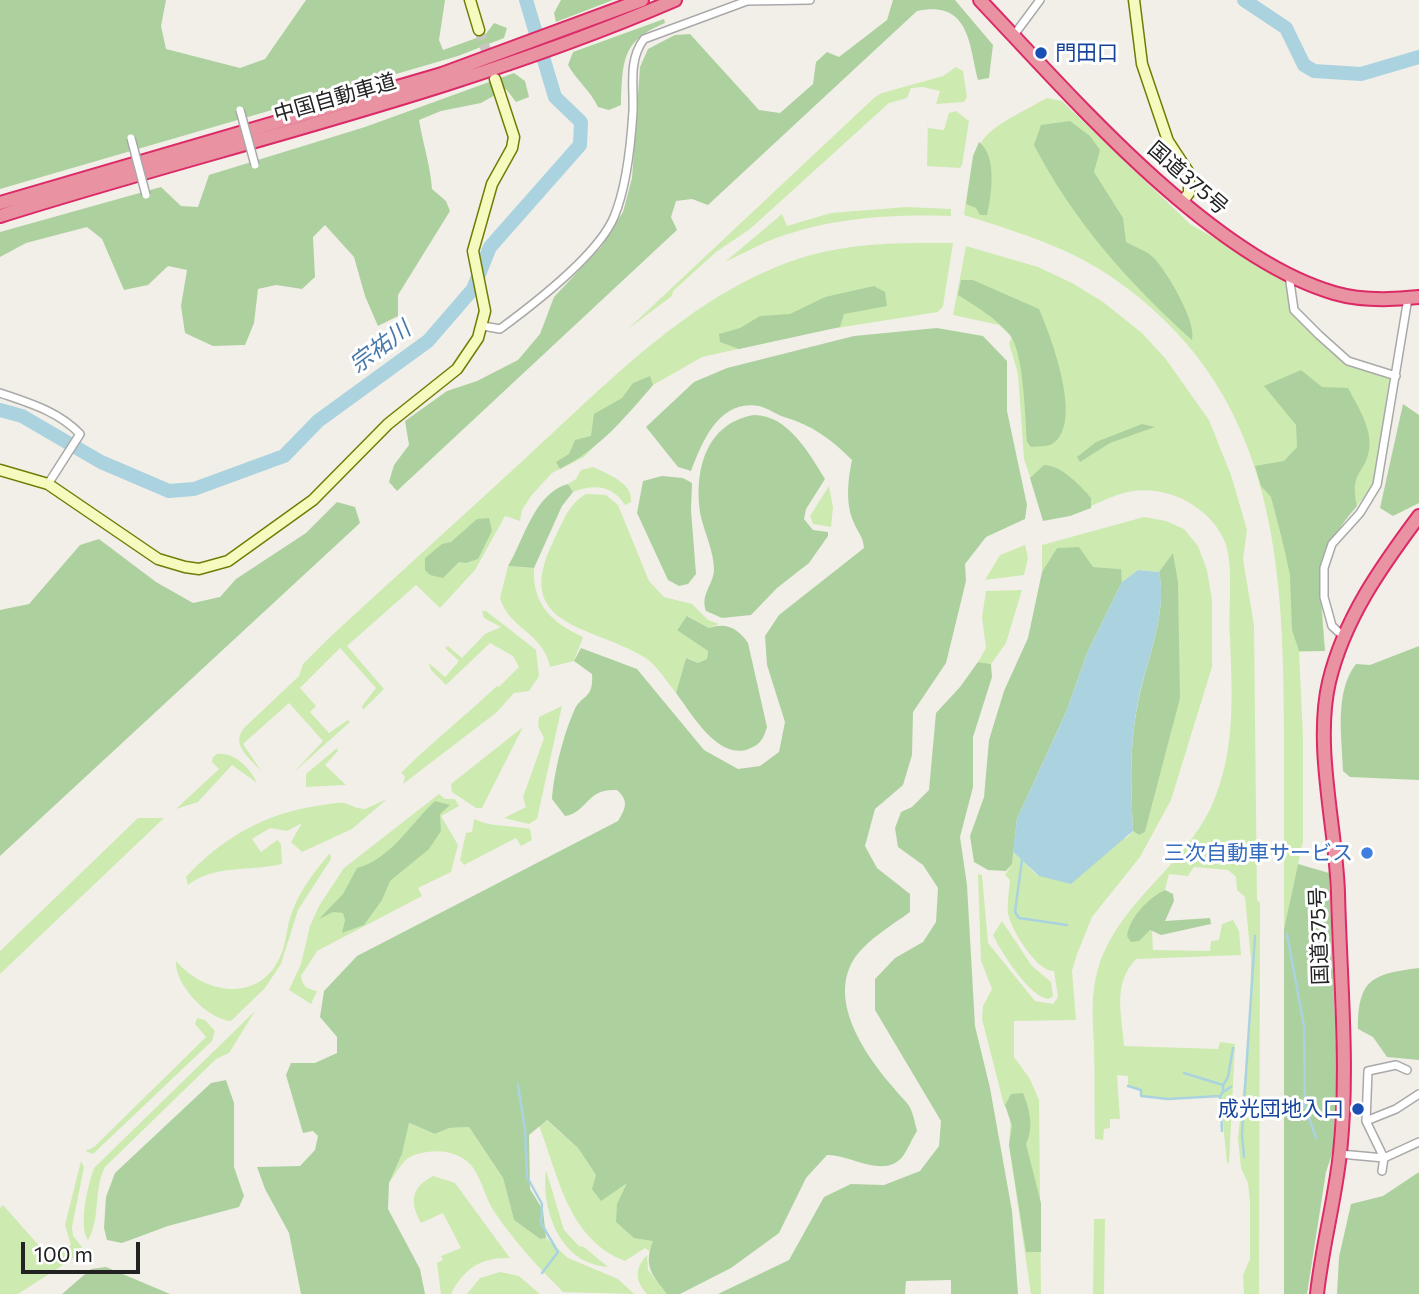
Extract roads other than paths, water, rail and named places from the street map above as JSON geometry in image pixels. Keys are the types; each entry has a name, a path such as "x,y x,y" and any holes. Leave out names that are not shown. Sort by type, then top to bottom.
{"highway":[{"name":"中国自動車道","path":"556,40 642,0"},
{"name":"中国自動車道","path":"0,216 356,113 675,0"},
{"name":"国道375号","path":"980,0 1069,93 1182,202 1251,254 1332,293 1355,298 1413,298"},
{"name":"中国自動車道","path":"0,203 528,51"},
{"name":"国道375号","path":"1317,1294 1340,1154 1343,1102 1338,890 1325,737 1328,684 1343,636 1371,583 1419,516"}],"street":[{"path":"470,0 479,30"},
{"path":"483,326 500,328 540,300 595,244 614,218 623,185 633,112 633,72 637,49 645,39 665,29 747,1 810,0"},
{"path":"1014,35 1040,0"},
{"path":"1134,0 1142,65 1168,141 1189,173 1189,193 1182,202"},
{"path":"0,470 48,484 158,558 185,567 214,566 228,561 313,500 388,424 457,369 468,355 483,326 485,311 472,251 492,184 512,148 514,136 495,79"},
{"path":"240,110 255,165"},
{"path":"131,138 146,195"},
{"path":"1289,274 1294,310 1319,335 1349,361 1396,376"},
{"path":"1343,636 1332,626 1324,597 1324,568 1332,544 1360,513 1377,485 1413,298"},
{"path":"0,393 43,408 71,424 80,434 48,484"},
{"path":"1382,1171 1384,1158 1366,1121 1368,1071 1396,1065 1407,1070"},
{"path":"1366,1121 1396,1110 1419,1094"},
{"path":"1340,1154 1384,1158 1419,1142"}],"water":[{"path":"1138,570 1159,572 1161,604 1133,734 1133,831 1071,884 1039,876 1013,852 1017,819 1067,710 1087,653 1122,582"}],"waterway":[{"name":"宗祐川","path":"0,410 22,416 101,462 169,491 194,489 284,456 318,421 428,341 473,289 490,247 580,145 581,122 555,97 526,0"},
{"path":"1244,0 1286,28 1304,65 1314,71 1361,74 1419,57"},
{"path":"1022,860 1015,912 1019,918 1067,925"},
{"path":"1287,934 1304,1026 1305,1106 1316,1138"},
{"path":"1244,1157 1242,1134 1255,936"},
{"path":"1223,1085 1228,1077 1233,1048"},
{"path":"1184,1073 1223,1085 1223,1092 1231,1087"},
{"path":"518,1085 525,1130 527,1177 542,1204 541,1223 558,1252 542,1273"},
{"path":"1128,1086 1141,1090 1141,1096 1168,1099 1220,1096 1223,1092"},
{"path":"1220,1096 1222,1131"}],"tunnel":[{"path":"479,30 490,62"}],"place":[{"name":"門田口","path":"1041,53"},
{"name":"三次自動車サービス","path":"1367,853"},
{"name":"成光団地入口","path":"1358,1109"}]}
